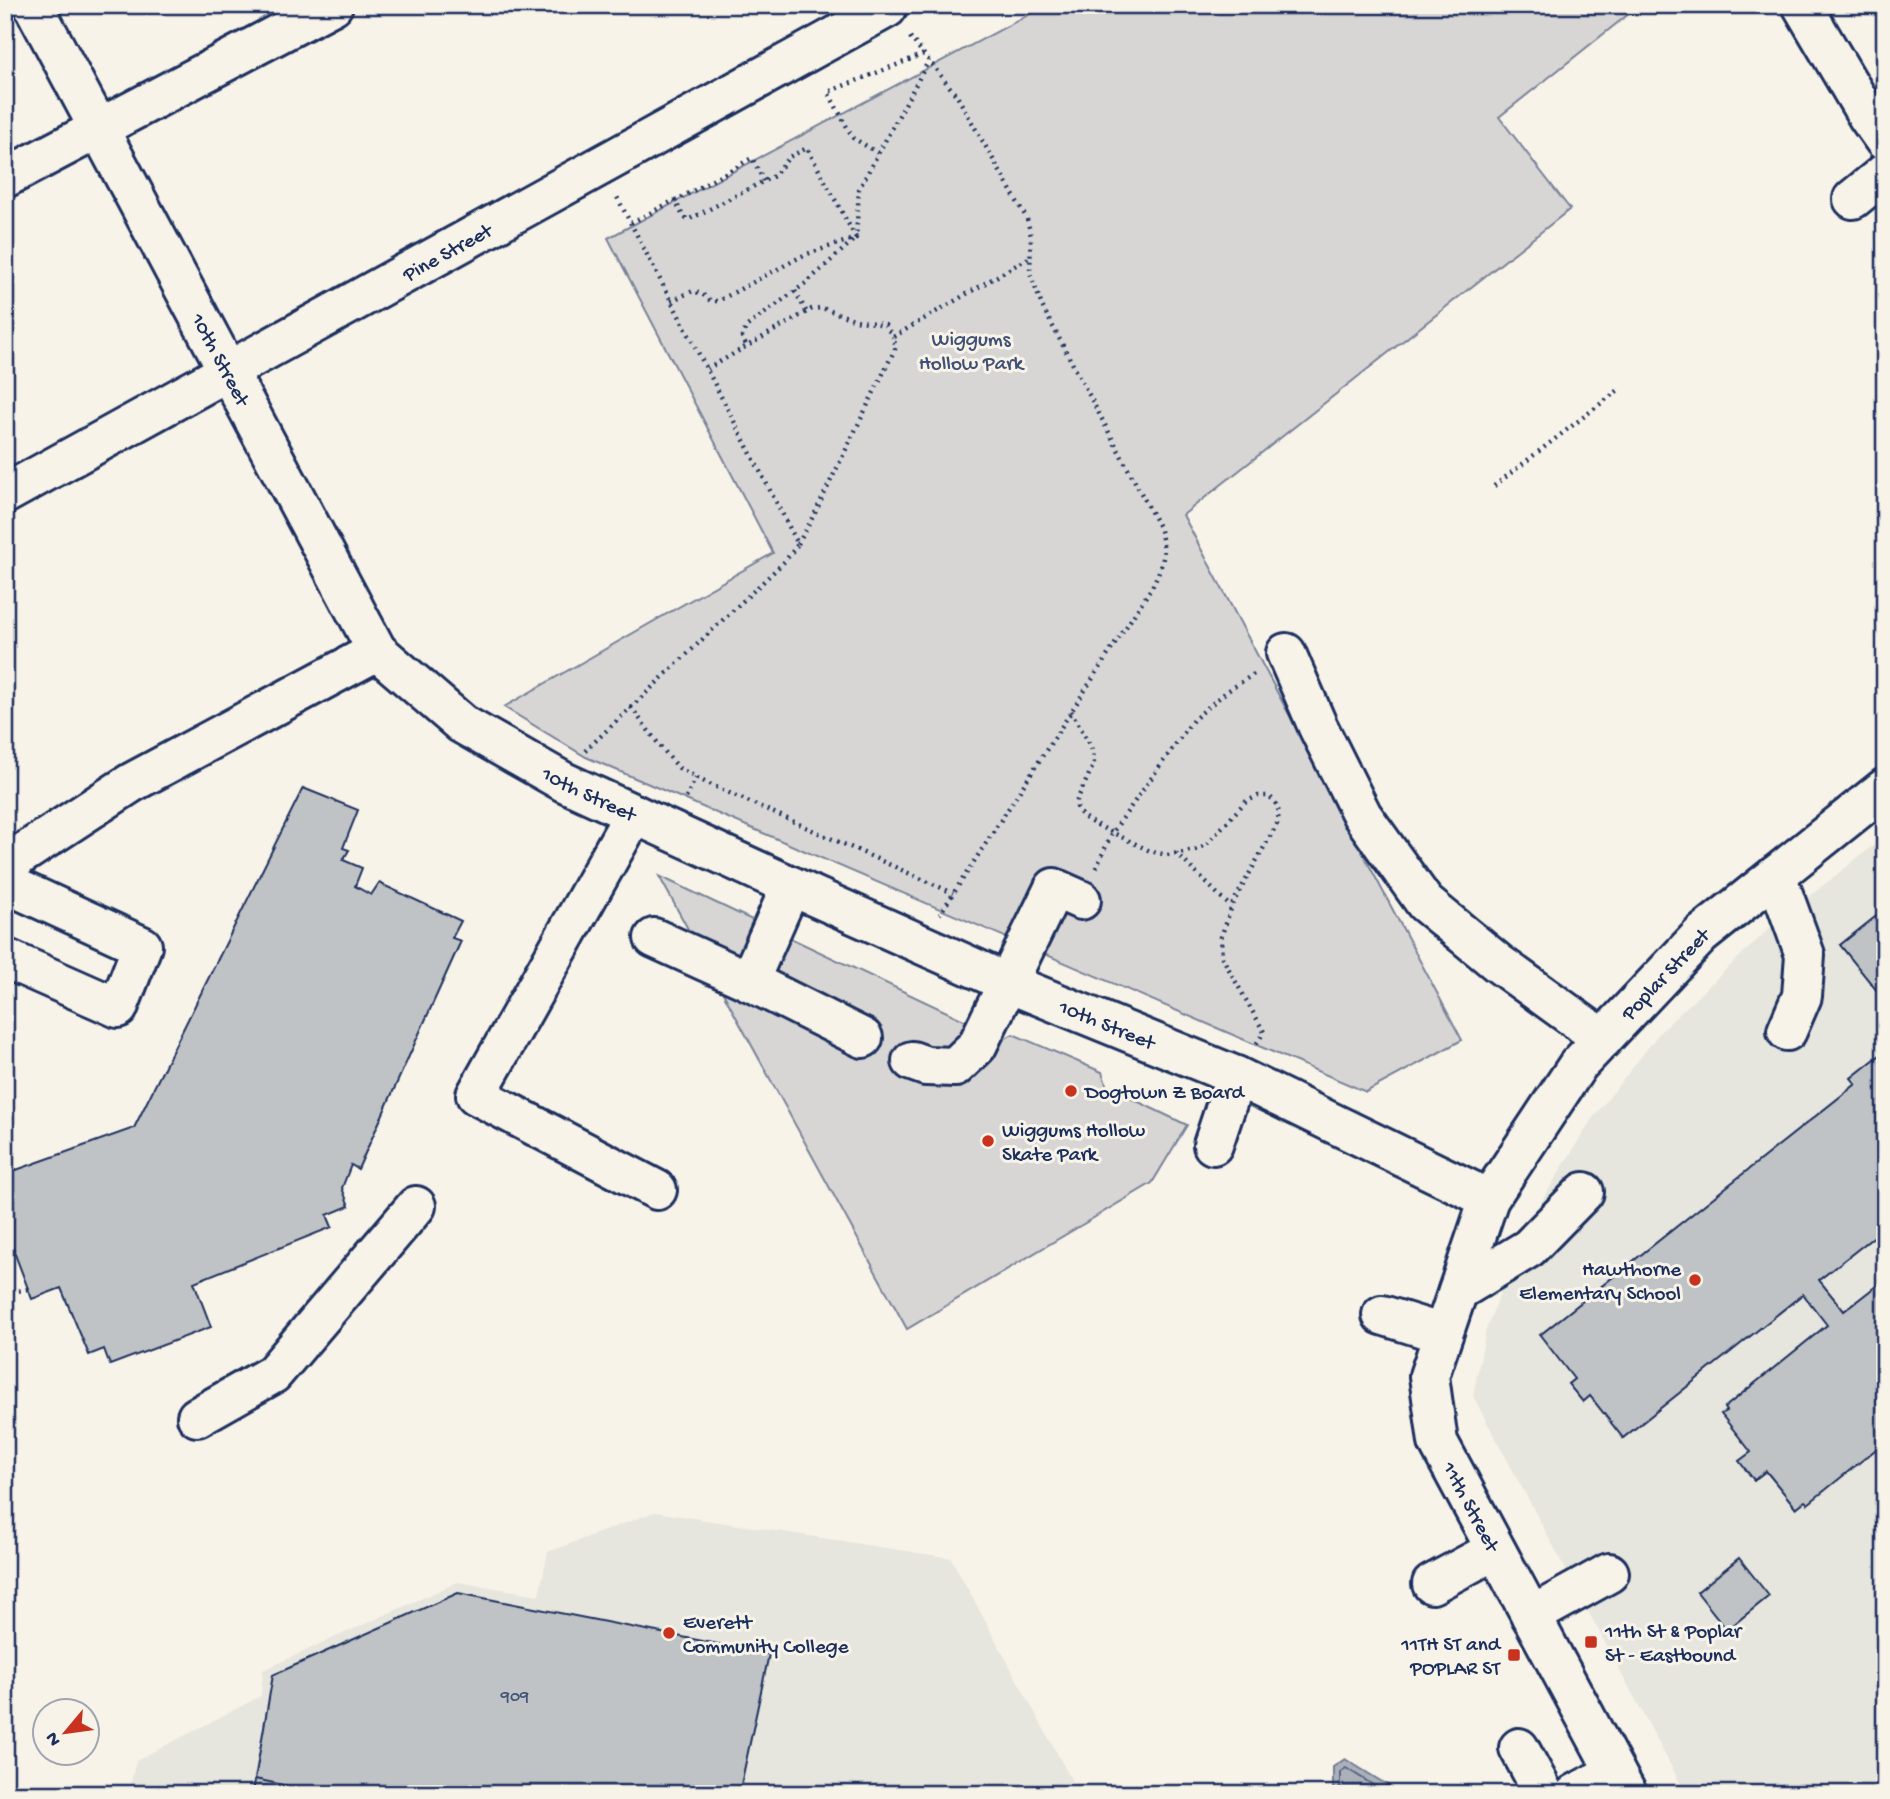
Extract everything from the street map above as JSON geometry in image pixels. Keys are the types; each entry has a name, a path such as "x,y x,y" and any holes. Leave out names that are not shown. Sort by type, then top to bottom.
{"street":[{"name":"10th Street","path":"33,5 377,651 462,724 557,778 634,814 1008,983 1236,1076 1489,1199"},
{"path":"5,178 333,5"},
{"path":"1802,5 1879,122"},
{"name":"Pine Street","path":"5,494 229,373 887,7"},
{"path":"1853,199 1885,173"},
{"path":"5,872 19,856 131,783 377,651"},
{"path":"1286,653 1318,727 1362,816 1425,903 1497,963 1603,1039"},
{"name":"Poplar Street","path":"1489,1199 1578,1065 1701,935 1885,788"},
{"path":"634,814 476,1095 657,1190"},
{"path":"1776,874 1805,956 1802,996 1787,1031"},
{"path":"5,883 142,946 118,1007 5,958"},
{"path":"749,981 791,886"},
{"path":"912,1061 926,1066 955,1067 977,1046 1054,888 1081,900"},
{"path":"654,938 749,981 863,1038"},
{"path":"1213,1145 1236,1076"},
{"path":"1458,1292 1529,1248 1584,1192"},
{"name":"11th Street","path":"1489,1199 1429,1376 1438,1443 1621,1783"},
{"path":"197,1417 273,1374 416,1206"},
{"path":"1382,1314 1443,1334"},
{"path":"1432,1584 1495,1550"},
{"path":"1531,1616 1609,1573"},
{"path":"1519,1748 1544,1794"},
{"path":"1575,1794 1621,1783"}],"path":[{"path":"887,7 957,96 1027,219 1031,236 1030,273 1042,306 1159,527 1165,548 1162,566 1152,587 920,944"},
{"path":"878,153 853,138 828,92 924,54"},
{"path":"747,347 742,337 746,327 795,291 856,238 859,188 929,60"},
{"path":"675,201 688,220 774,176 789,157 807,148 856,238"},
{"path":"631,223 752,158 764,181"},
{"path":"601,165 798,544"},
{"path":"671,301 692,291 711,301 718,301 804,255 856,238"},
{"path":"893,337 1030,257"},
{"path":"795,291 807,313"},
{"path":"557,778 785,561 815,513 896,347 885,324 856,320 822,308 812,309 707,369"},
{"path":"1494,486 1621,388"},
{"path":"1081,900 1112,833 1192,720 1226,692 1286,653"},
{"path":"631,707 679,768 953,893"},
{"path":"1071,711 1093,752 1094,764 1077,800 1082,816 1150,851 1167,855 1205,846 1245,802 1258,796 1269,796 1278,804 1280,813 1277,824 1231,907 1222,937 1222,957 1264,1032 1236,1076"},
{"path":"1175,853 1231,907"},
{"path":"5,1293 29,1289"}],"shaded area":[{"name":"Hawthorne Elementary School","path":"1885,836 1885,1794 1686,1794 1473,1396 1486,1330 1524,1230 1590,1122 1661,1031 1769,929"},
{"name":"Everett Community College","path":"655,1512 951,1558 1079,1794 128,1794 136,1761 261,1696 263,1670 458,1582 539,1595 548,1552"}],"green space":[{"name":"Wiggums Hollow Park","path":"1047,5 1640,5 1499,117 1570,209 1183,515 1462,1040 1366,1092 586,757 504,707 773,553 608,238"},
{"path":"659,876 1004,1039 1013,1034 1102,1072 1107,1087 1187,1125 1152,1183 907,1329"}],"water":[{"path":"1345,1759 1392,1788 1388,1794 1333,1794 1333,1767"}],"building":[{"path":"303,788 358,810 343,848 349,850 343,860 362,868 355,886 371,895 379,883 461,921 452,938 461,941 358,1169 351,1165 342,1188 349,1206 327,1215 332,1227 194,1282 211,1327 110,1365 104,1349 89,1355 61,1288 32,1299 5,1228 5,1174 134,1128"},
{"path":"1885,909 1885,1001 1840,945"},
{"name":"Hawthorne Elementary School","path":"1885,1051 1885,1228 1819,1280 1844,1311 1885,1279 1885,1442 1808,1504 1805,1501 1796,1508 1766,1471 1754,1480 1739,1461 1751,1452 1721,1414 1726,1411 1724,1408 1827,1325 1803,1294 1623,1438 1590,1396 1583,1402 1568,1384 1574,1379 1540,1335 1856,1084 1851,1078"},
{"path":"1739,1558 1769,1596 1727,1630 1697,1592"},
{"path":"458,1593 769,1654 739,1794 326,1794 255,1779 273,1675"},
{"path":"255,1779 326,1794 253,1794"}],"place":[{"name":"Dogtown Z Board","path":"1071,1091"},
{"name":"Wiggums Hollow Skate Park","path":"988,1141"},
{"name":"Hawthorne Elementary School","path":"1695,1280"},
{"name":"Everett Community College","path":"669,1633"},
{"name":"11th St & Poplar St - Eastbound","path":"1591,1642"},
{"name":"11TH ST and POPLAR ST","path":"1514,1655"}]}
